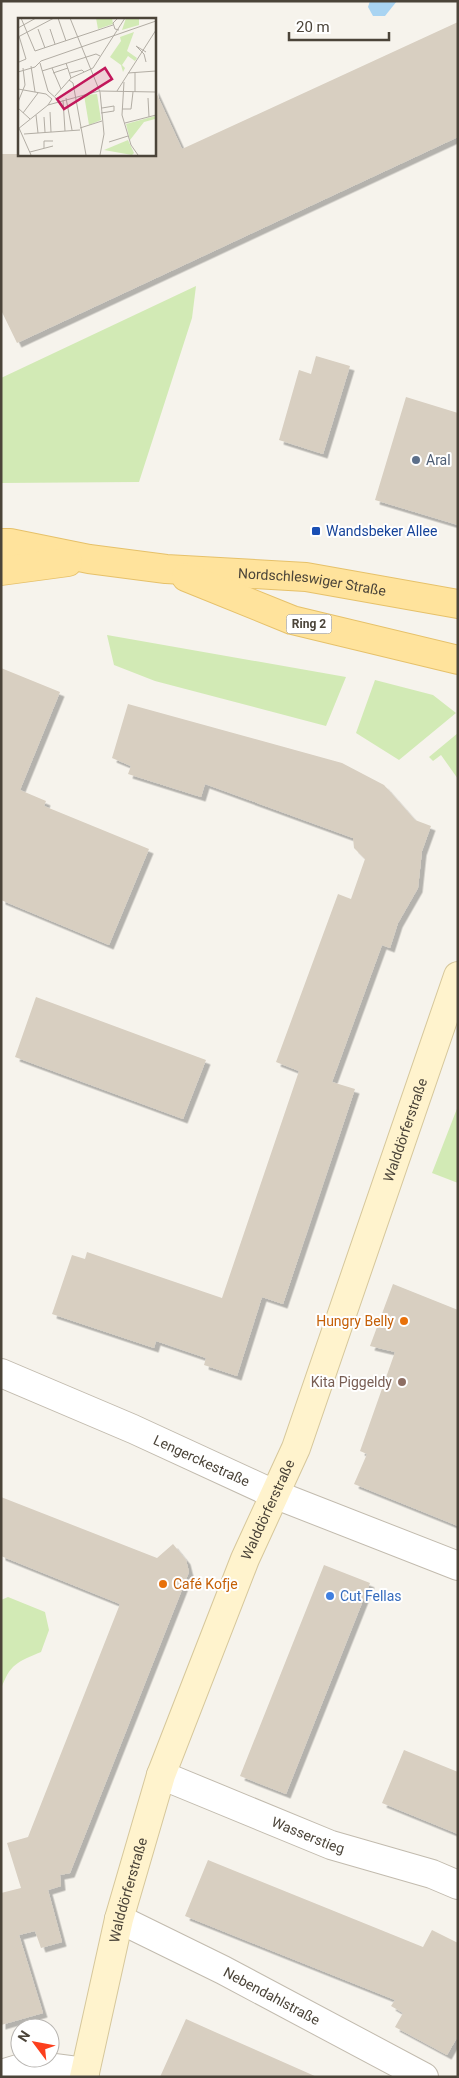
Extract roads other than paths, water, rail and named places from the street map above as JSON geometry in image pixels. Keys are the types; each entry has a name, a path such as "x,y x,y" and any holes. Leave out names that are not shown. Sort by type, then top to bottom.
{"main road":[{"name":"Nordschleswiger Straße","path":"1,543 10,543 89,559 166,569 306,577 458,604"},
{"name":"Nordschleswiger Straße","path":"1,571 89,559"},
{"name":"Nordschleswiger Straße","path":"166,569 292,620 458,660"}],"street":[{"name":"Walddörferstraße","path":"84,2074 119,1919 161,1775 245,1559 296,1448 458,976"},
{"name":"Lengerckestraße","path":"1,1373 133,1429 274,1494 458,1566"},
{"name":"Wasserstieg","path":"161,1775 331,1845 432,1874 458,1885"},
{"name":"Nebendahlstraße","path":"119,1919 223,1970 424,2077"},
{"path":"1,2074 31,2065 84,2074"}],"water":[{"path":"370,1 397,1 385,16 373,16 368,7"}],"place":[{"name":"Aral","path":"416,460"},
{"name":"Wandsbeker Allee","path":"316,531"},
{"name":"Hungry Belly","path":"404,1321"},
{"name":"Kita Piggeldy","path":"402,1382"},
{"name":"Café Kofje","path":"163,1584"},
{"name":"Cut Fellas","path":"330,1596"}]}
